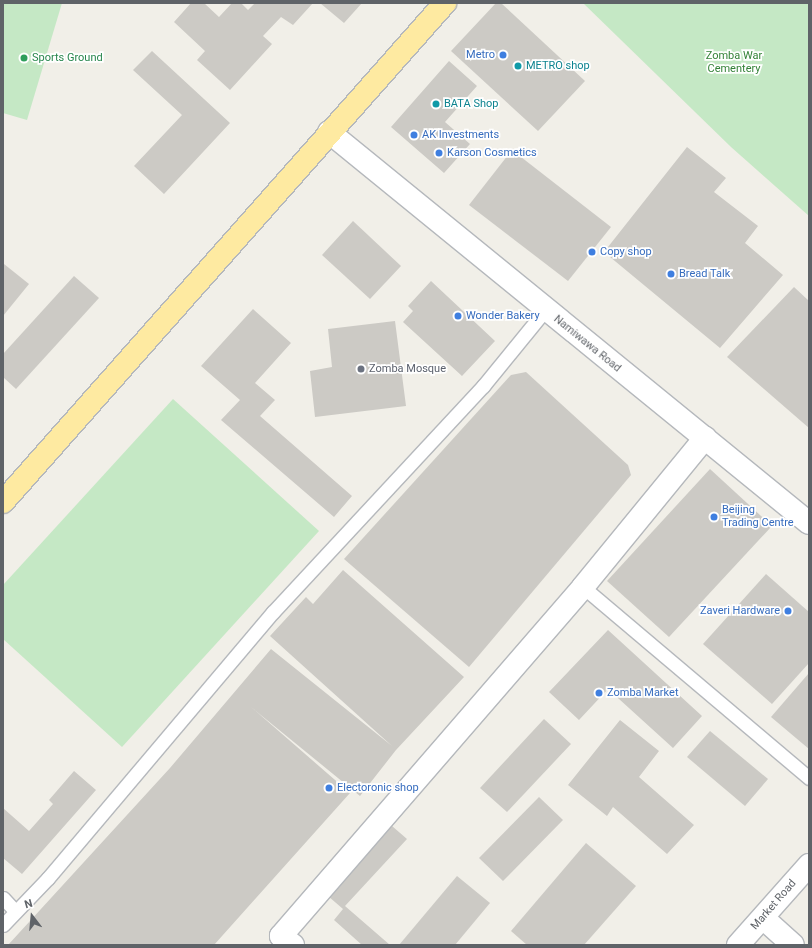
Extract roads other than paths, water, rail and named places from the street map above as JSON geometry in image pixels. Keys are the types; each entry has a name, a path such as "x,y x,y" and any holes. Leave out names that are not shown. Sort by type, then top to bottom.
{"highway":[{"path":"3,502 329,132 445,3"}],"street":[{"name":"Namiwawa Road","path":"329,132 545,310 809,523"},
{"path":"282,942 583,587 705,438"},
{"name":"Market Road","path":"738,945 764,918 809,865"},
{"path":"764,918 793,945"}],"lane":[{"path":"3,925 48,878 273,612 478,391 545,310"},
{"path":"583,587 809,778"},
{"path":"3,898 15,911"}],"place":[{"name":"Metro","path":"503,55"},
{"name":"Sports Ground","path":"24,58"},
{"name":"METRO shop","path":"518,66"},
{"name":"BATA Shop","path":"436,104"},
{"name":"AK Investments","path":"414,135"},
{"name":"Karson Cosmetics","path":"439,153"},
{"name":"Copy shop","path":"592,252"},
{"name":"Bread Talk","path":"671,274"},
{"name":"Wonder Bakery","path":"458,316"},
{"name":"Zomba Mosque","path":"361,369"},
{"name":"Beijing Trading Centre","path":"714,517"},
{"name":"Zaveri Hardware","path":"788,611"},
{"name":"Zomba Market","path":"599,693"},
{"name":"Electoronic shop","path":"329,788"}],"park label":[{"name":"Zomba War Cementery","path":"734,63"}]}
